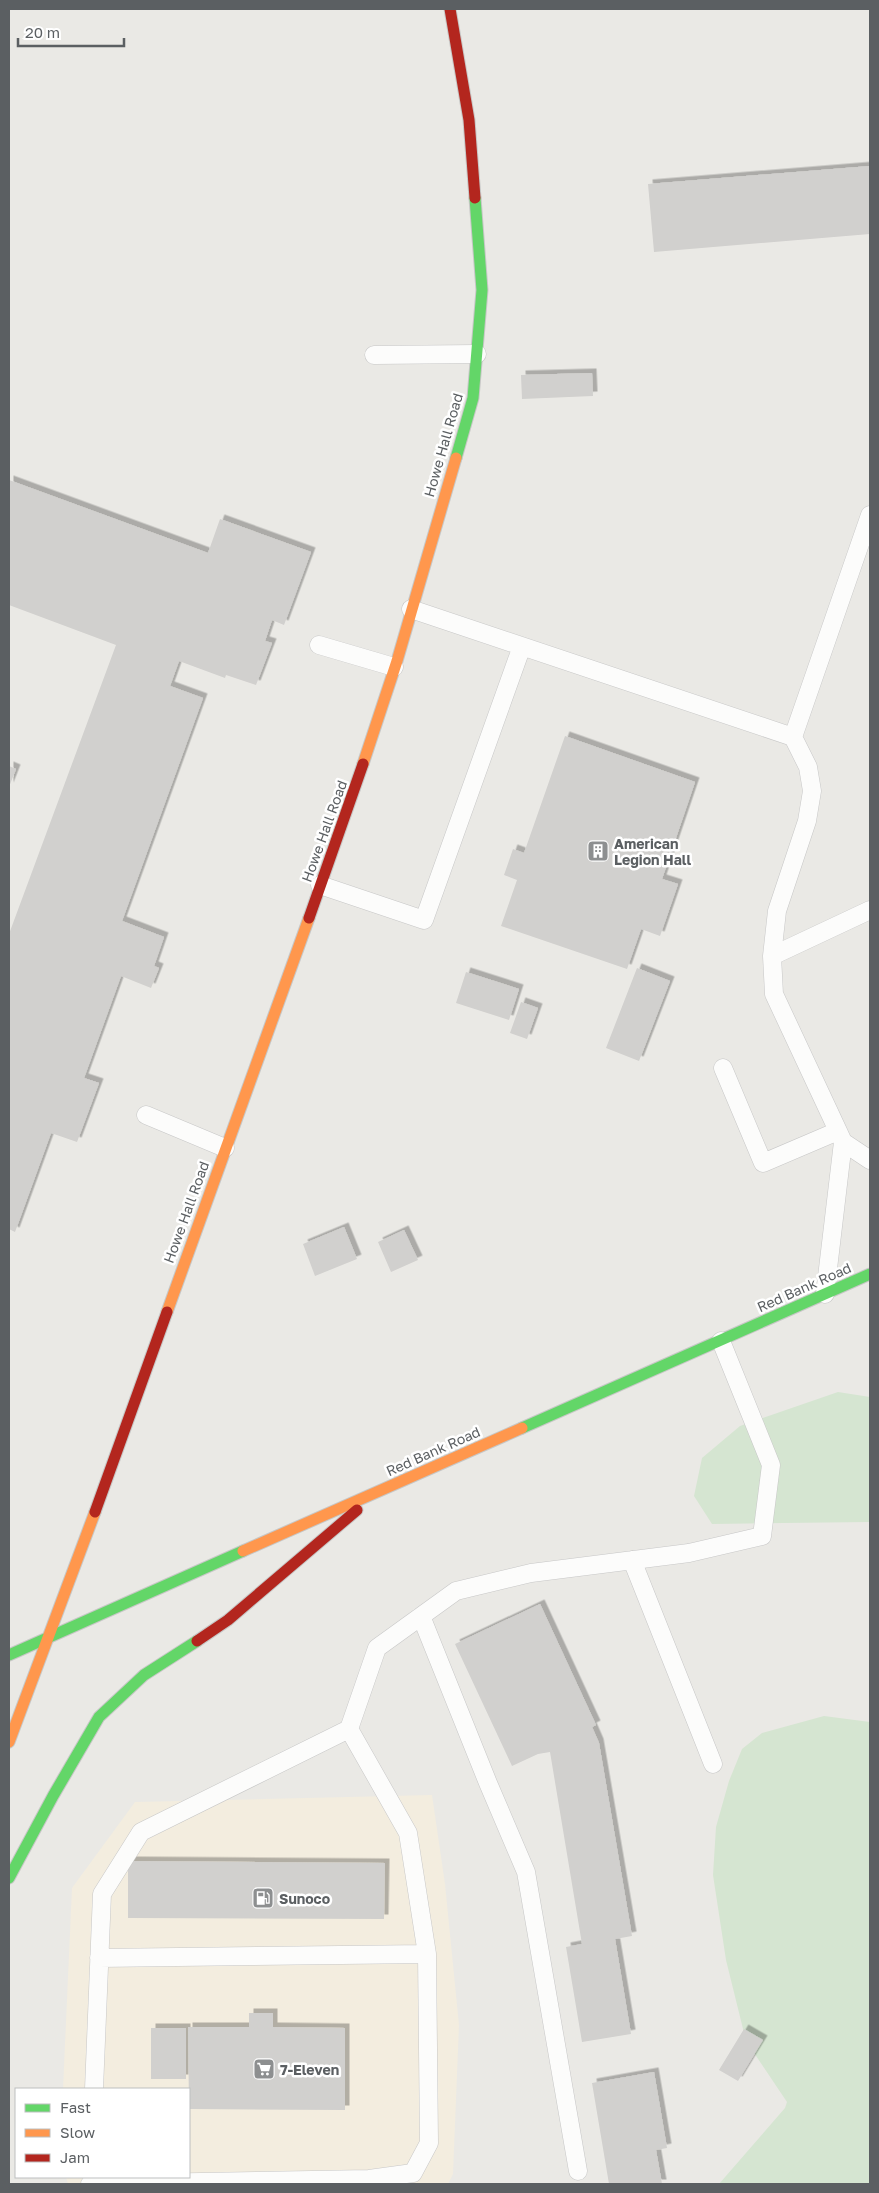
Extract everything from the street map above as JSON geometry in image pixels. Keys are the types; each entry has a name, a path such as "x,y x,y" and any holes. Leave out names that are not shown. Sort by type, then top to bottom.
{"street":[{"name":"Howe Hall Road","path":"9,1742 50,1636 350,804 394,666 474,398 482,290 469,120 450,9"},
{"name":"Red Bank Road","path":"9,1656 50,1636 870,1274"},
{"path":"9,1878 53,1796 99,1717 144,1676 228,1620 379,1491"}],"lane":[{"path":"374,355 477,354"},
{"path":"793,737 870,515"},
{"path":"411,609 793,737 808,767 812,791 808,821 777,911 772,956 774,994 840,1137 870,1160"},
{"path":"319,645 394,666"},
{"path":"320,885 424,920 522,646"},
{"path":"772,956 870,910"},
{"path":"723,1068 763,1163 840,1137"},
{"path":"146,1116 225,1148"},
{"path":"825,1294 840,1137"},
{"path":"94,2088 102,1894 141,1832 349,1729 377,1648 456,1591 531,1573 689,1553 762,1536 771,1465 720,1341"},
{"path":"632,1560 713,1764"},
{"path":"421,1616 526,1872 578,2171"},
{"path":"90,2184 369,2179 413,2173 429,2143 427,1954 408,1833 349,1729"},
{"path":"99,1958 427,1954"}],"shaded area":[{"path":"432,1795 445,1884 459,2025 453,2174 448,2184 68,2184 66,2178 190,2178 190,2088 63,2088 72,1888 135,1802"}],"green space":[{"path":"838,1392 870,1397 870,1522 712,1524 694,1496 702,1458 740,1426"},
{"path":"824,1716 870,1722 870,2184 719,2184 785,2108 787,2102 746,2041 726,1960 713,1875 716,1827 729,1781 742,1749 762,1733"}],"building":[{"path":"870,166 870,234 654,252 648,184"},
{"path":"592,373 593,396 522,399 521,375"},
{"path":"9,480 208,553 220,519 311,552 284,625 272,620 265,641 272,643 256,685 226,675 225,678 179,661 170,686 203,698 122,921 164,937 154,966 159,968 151,988 121,976 84,1078 99,1083 77,1142 51,1133 15,1232 9,1229 9,934 116,645 9,605"},
{"name":"American Legion Hall","path":"565,736 695,782 662,879 678,884 660,936 641,929 627,969 501,926 517,880 504,875 513,849 524,853"},
{"path":"9,766 16,769 9,787"},
{"path":"637,968 670,981 639,1061 606,1048"},
{"path":"466,972 519,989 509,1020 456,1003"},
{"path":"521,1002 538,1008 527,1039 510,1033"},
{"path":"344,1227 357,1259 315,1276 303,1244"},
{"path":"404,1230 418,1260 391,1272 378,1242"},
{"path":"540,1604 596,1725 592,1727 599,1743 632,1936 615,1939 631,2034 582,2042 566,1947 582,1944 550,1752 538,1754 512,1766 455,1644"},
{"path":"128,1861 385,1863 384,1919 128,1918"},
{"path":"249,2013 273,2013 273,2027 345,2028 345,2110 190,2109 188,2027 249,2027"},
{"path":"151,2028 186,2028 186,2079 151,2079"},
{"path":"744,2029 763,2040 738,2081 719,2070"},
{"path":"654,2072 667,2148 656,2150 662,2184 609,2184 592,2083"}],"traffic: fast":[{"path":"456,458 473,398 482,290 475,198"},
{"path":"522,1428 870,1274"},
{"path":"9,1655 243,1551"},
{"path":"9,1878 53,1796 99,1717 144,1675 197,1641"}],"traffic: slow":[{"path":"363,764 397,661 456,458"},
{"path":"167,1312 309,918"},
{"path":"243,1551 522,1428"},
{"path":"9,1742 95,1512"}],"traffic: jam":[{"path":"450,9 469,120 475,198"},
{"path":"309,918 363,764"},
{"path":"95,1512 167,1312"},
{"path":"197,1641 228,1620 357,1510"}],"place":[{"name":"American Legion Hall","path":"598,851"},
{"name":"Sunoco","path":"263,1898"},
{"name":"7-Eleven","path":"264,2069"}]}
